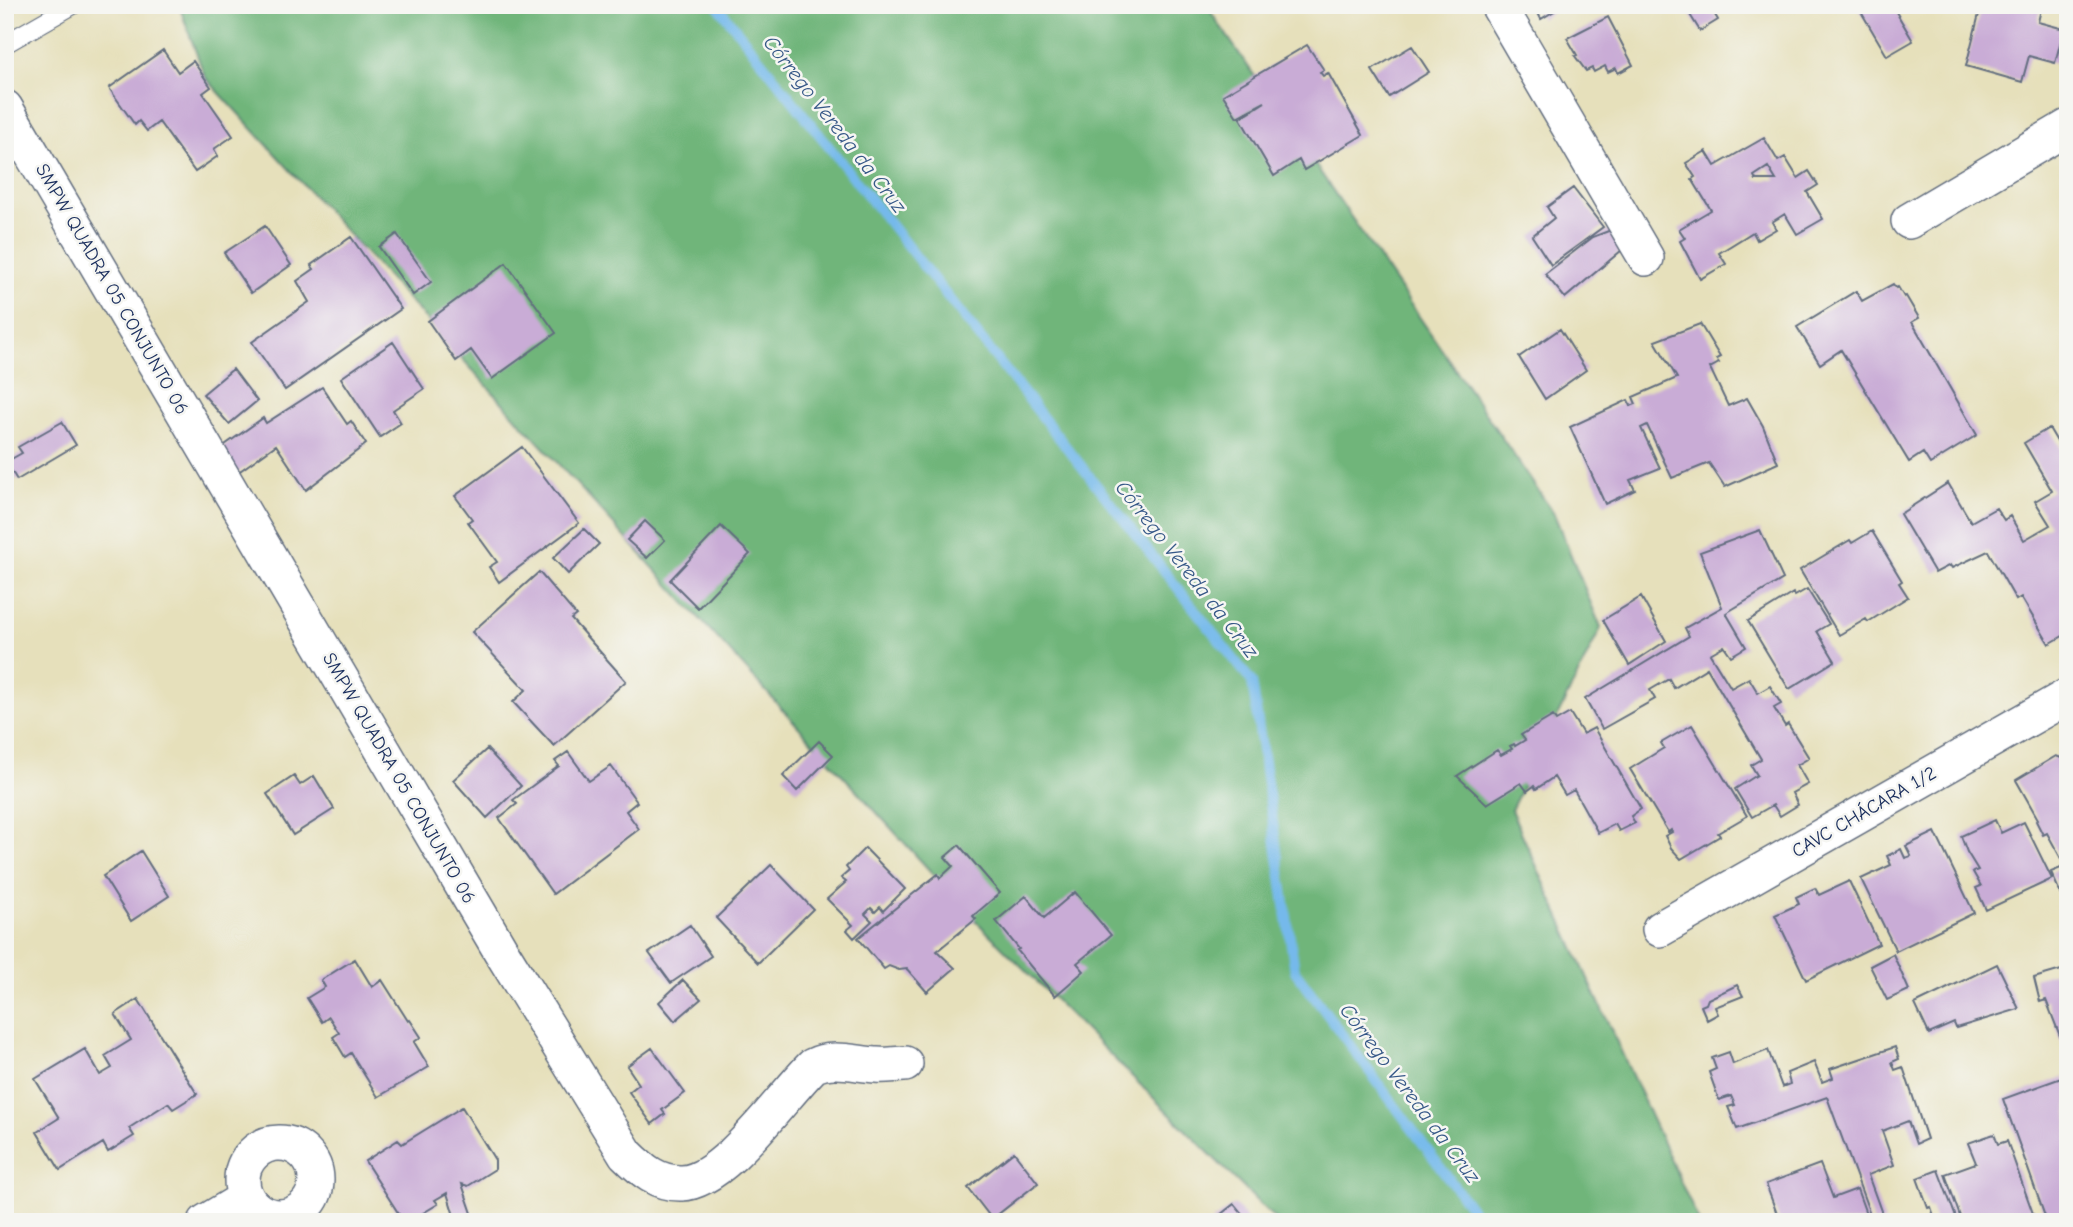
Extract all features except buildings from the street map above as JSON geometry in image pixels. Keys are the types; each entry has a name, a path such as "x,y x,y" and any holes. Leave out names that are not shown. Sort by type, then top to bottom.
{"street":[{"path":"1498,5 1647,258"},
{"name":"SMPW QUADRA 05 CONJUNTO 06","path":"5,108 500,951 626,1154 654,1178 682,1183 698,1180 724,1163 813,1066 833,1061 877,1065 905,1064"},
{"path":"1909,221 2068,127"},
{"name":"CAVC CHÁCARA 1/2","path":"1660,929 2068,696"},
{"path":"279,1142 292,1145 318,1158 315,1186 311,1198 302,1209 291,1215 278,1217 265,1214 246,1198 242,1173 255,1151 266,1144 279,1142"},
{"path":"206,1222 246,1198"}],"lane":[{"path":"5,44 73,5"}],"green space":[{"path":"179,5 1206,5 1554,514 1601,628 1511,810 1699,1222 1278,1222 974,919 205,77"}],"waterway":[{"name":"Córrego Vereda da Cruz","path":"717,5 1252,682 1295,971 1481,1222"}]}
